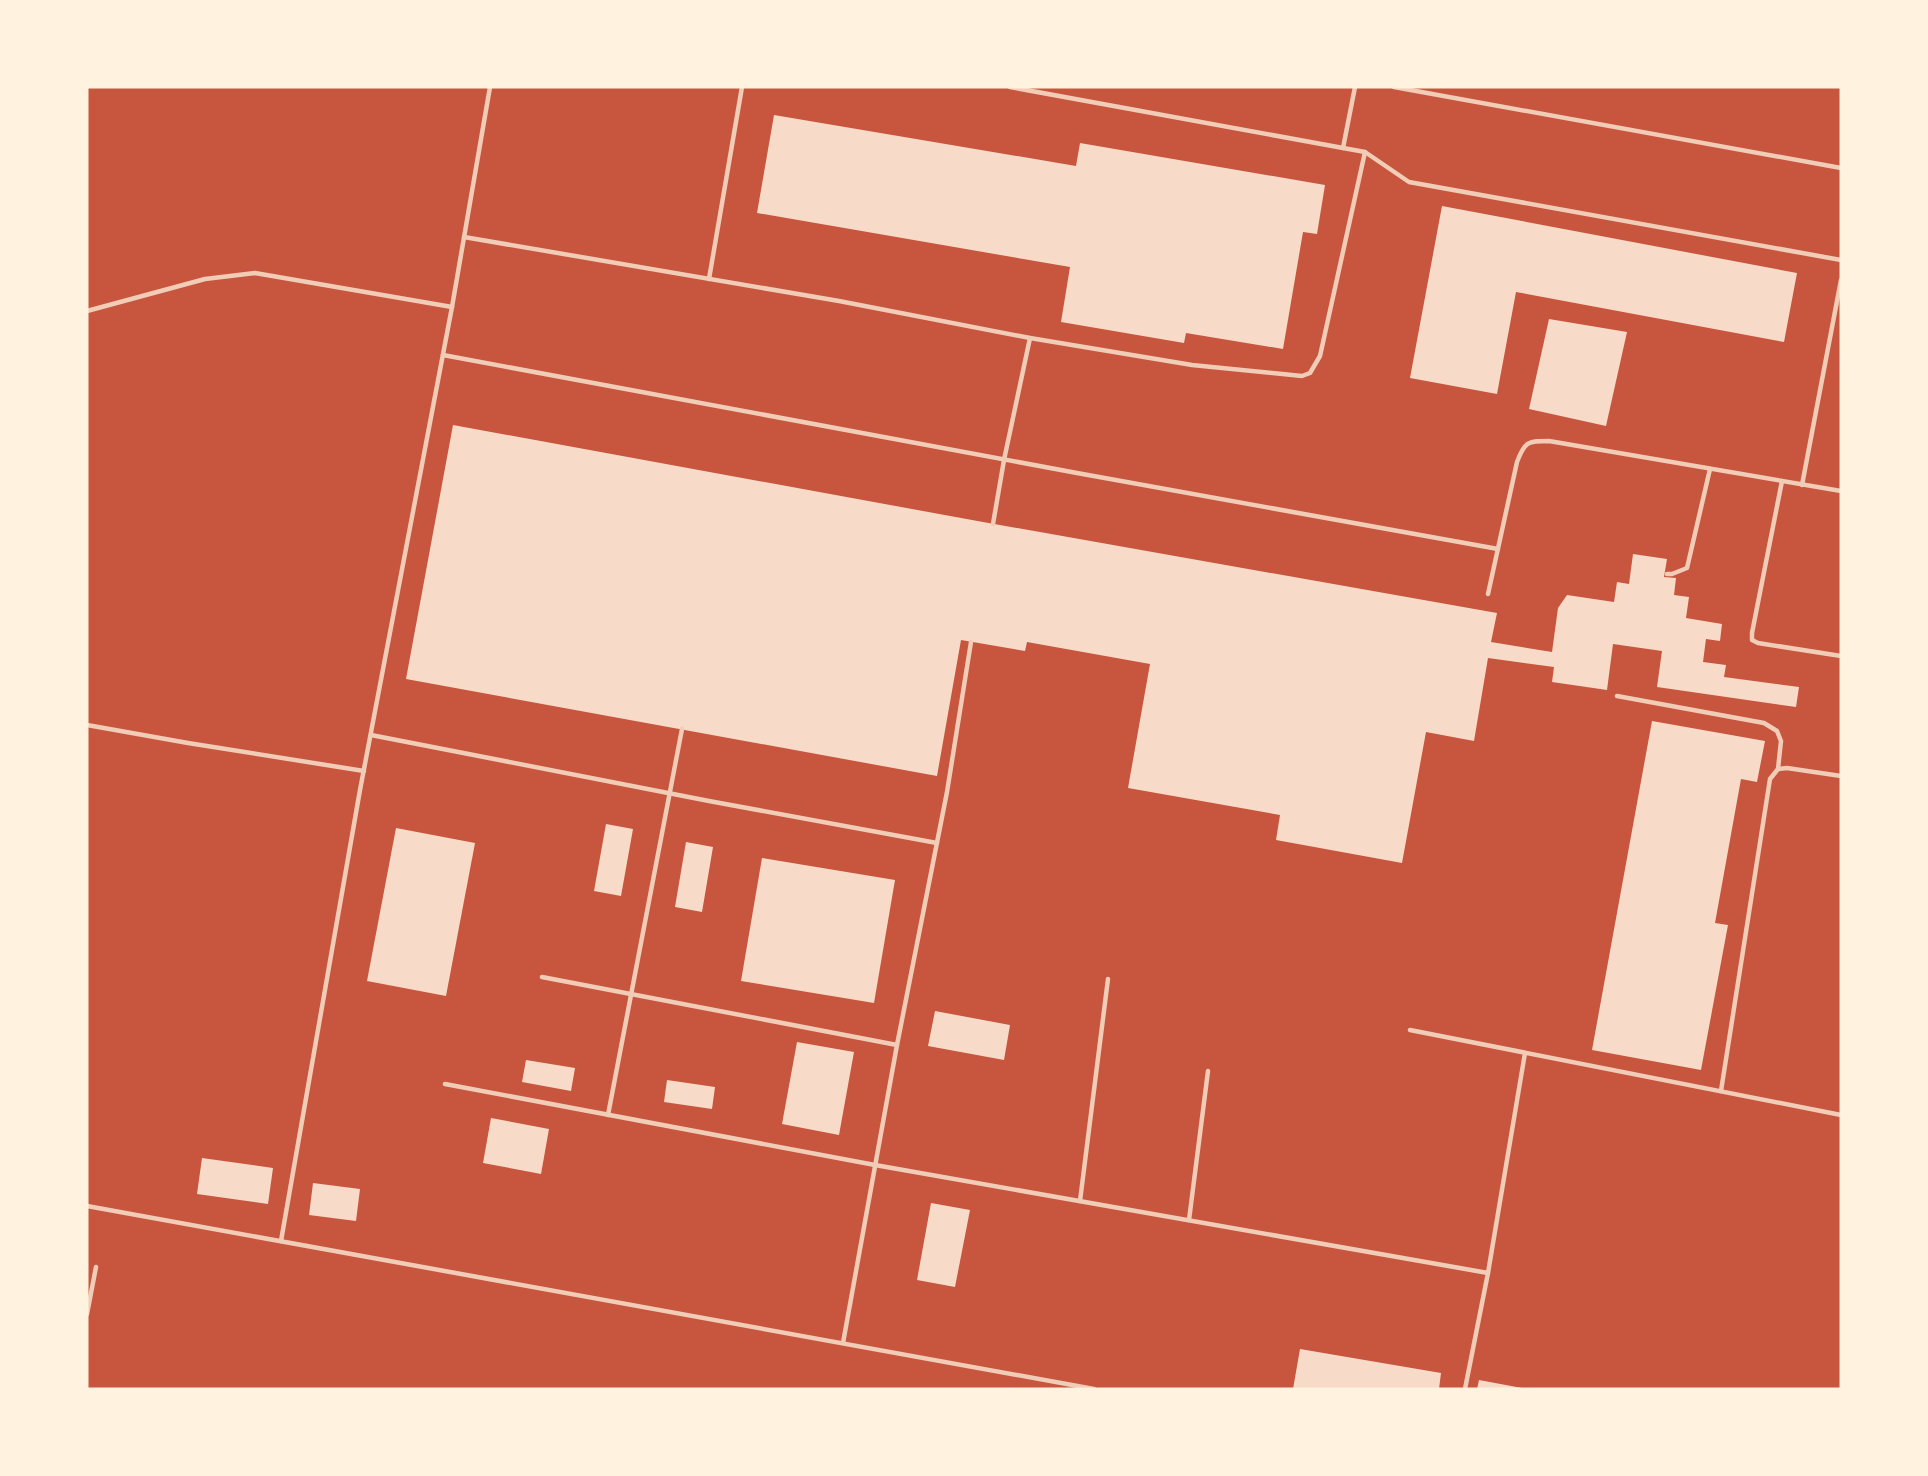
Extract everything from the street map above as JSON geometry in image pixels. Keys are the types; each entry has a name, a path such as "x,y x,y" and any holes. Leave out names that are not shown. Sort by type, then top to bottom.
{"lane":[{"path":"281,1241 364,771 452,307 490,87"},
{"path":"710,279 742,87"},
{"path":"1010,87 1365,152 1409,182 1841,260"},
{"path":"1343,147 1355,87"},
{"path":"1394,87 1841,168"},
{"path":"464,237 839,301 1030,338 1192,365 1302,376 1310,373 1320,356 1365,152"},
{"path":"87,311 204,279 255,273 452,307"},
{"path":"1803,485 1841,280"},
{"path":"993,524 1030,338"},
{"path":"443,355 1004,460 1498,549"},
{"path":"1488,594 1517,462 1523,447 1531,441 1549,441 1841,491"},
{"path":"1667,574 1687,568 1710,469"},
{"path":"1782,481 1752,640 1758,643 1841,656"},
{"path":"843,1343 897,1045 937,843 971,642"},
{"path":"1617,696 1764,723 1778,730 1781,741 1778,769 1770,779 1721,1091"},
{"path":"87,725 364,771"},
{"path":"608,1115 682,729"},
{"path":"371,735 670,794 937,843"},
{"path":"1778,769 1787,768 1841,776"},
{"path":"542,977 897,1045"},
{"path":"1080,1201 1108,979"},
{"path":"1410,1030 1841,1114"},
{"path":"1465,1389 1488,1273 1525,1053"},
{"path":"1189,1220 1208,1071"},
{"path":"445,1084 875,1165 1488,1273"},
{"path":"87,1206 1094,1389"},
{"path":"87,1314 96,1267"}],"building":[{"path":"774,115 1076,166 1080,143 1325,185 1317,234 1303,232 1283,349 1186,333 1184,343 1061,322 1070,267 757,213"},
{"path":"1442,206 1797,273 1784,342 1516,292 1497,394 1410,378"},
{"path":"1549,319 1627,332 1606,426 1529,409"},
{"path":"453,425 1497,613 1491,642 1552,652 1558,608 1567,595 1614,602 1617,582 1629,584 1633,554 1667,559 1664,577 1676,578 1674,595 1689,597 1686,618 1722,624 1720,641 1706,639 1703,662 1726,665 1724,677 1799,687 1796,707 1657,687 1662,651 1613,644 1607,690 1552,682 1554,667 1488,658 1474,741 1426,732 1402,863 1276,840 1280,815 1128,788 1150,664 1027,642 1025,651 961,640 937,776 406,679"},
{"path":"1652,721 1765,741 1757,782 1741,779 1715,923 1728,925 1701,1070 1592,1050"},
{"path":"606,824 633,829 621,896 594,891"},
{"path":"396,828 475,843 446,996 367,981"},
{"path":"686,842 713,847 702,912 675,907"},
{"path":"762,858 895,880 874,1003 741,981"},
{"path":"935,1011 1010,1025 1004,1060 928,1046"},
{"path":"797,1042 854,1052 839,1135 782,1124"},
{"path":"526,1060 575,1068 571,1091 522,1082"},
{"path":"667,1080 715,1087 712,1109 664,1102"},
{"path":"491,1118 549,1129 541,1174 483,1163"},
{"path":"202,1158 273,1168 268,1204 197,1194"},
{"path":"313,1183 360,1189 356,1221 309,1215"},
{"path":"931,1203 970,1210 955,1287 917,1280"},
{"path":"1300,1349 1441,1373 1439,1389 1293,1389"},
{"path":"1479,1380 1522,1388 1522,1389 1477,1389"}]}
